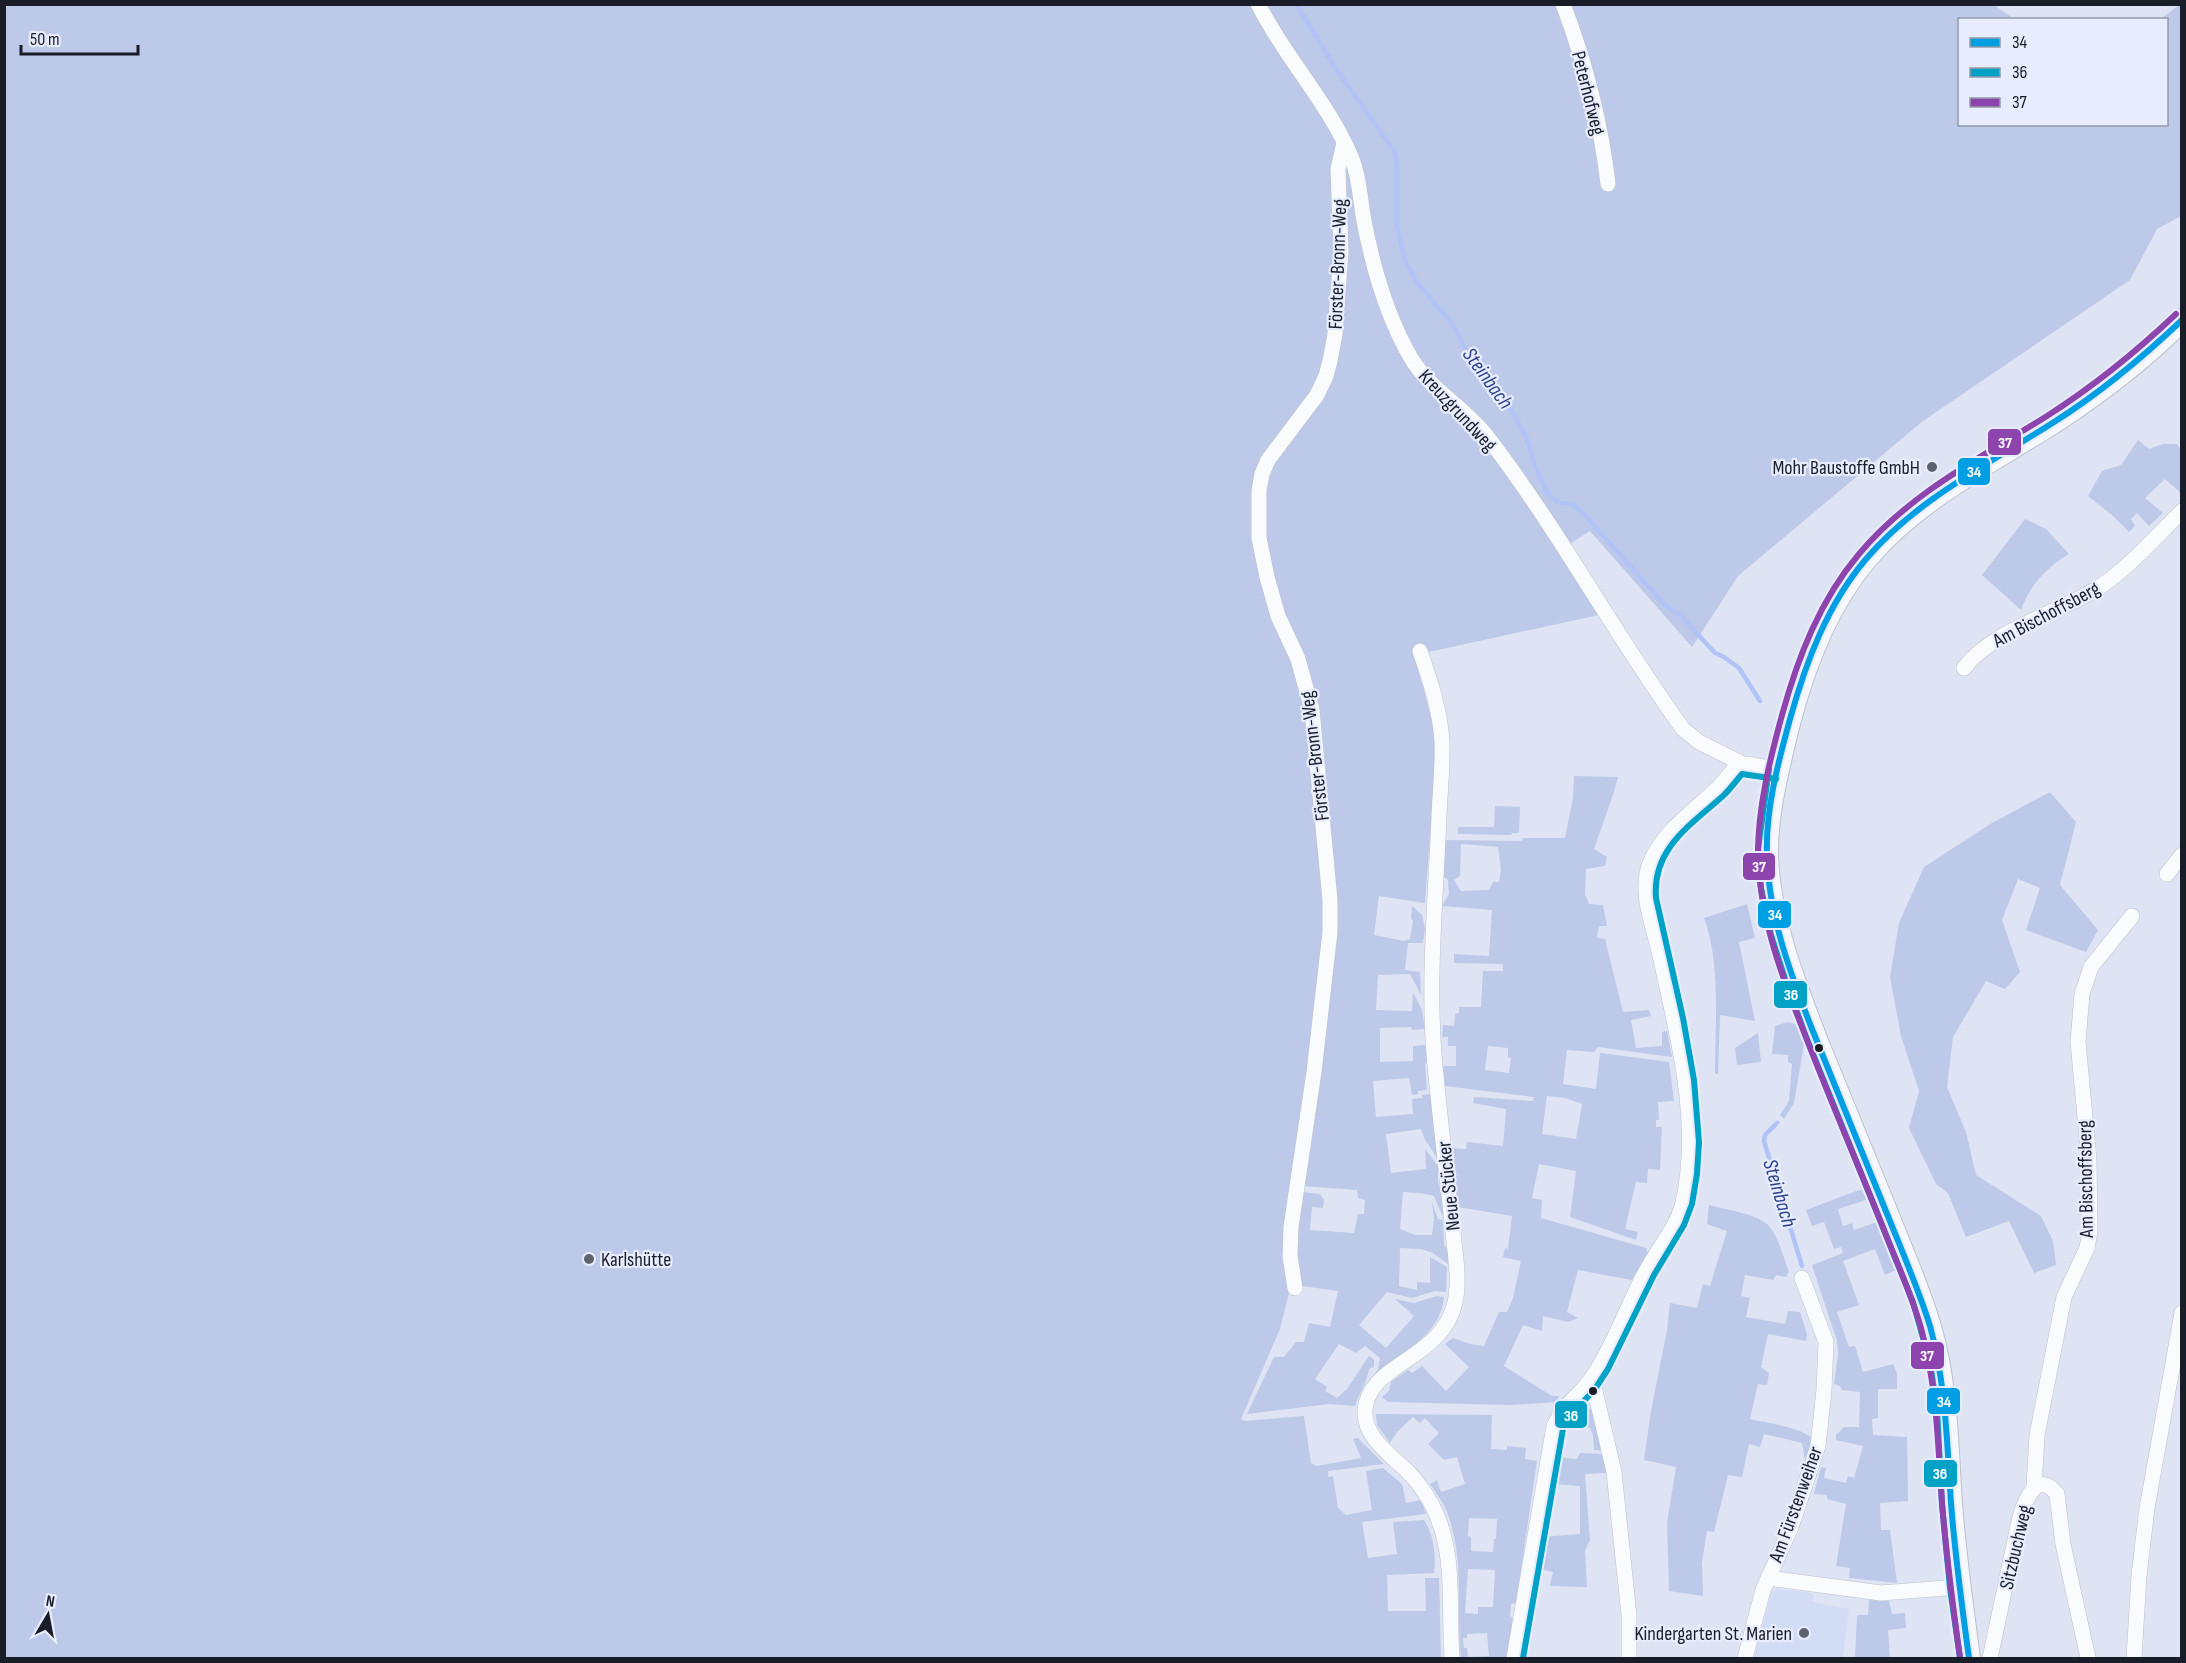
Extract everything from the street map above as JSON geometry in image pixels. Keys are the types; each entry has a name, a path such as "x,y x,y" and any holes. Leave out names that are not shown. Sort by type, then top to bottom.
{"main road":[{"path":"1969,1659 1951,1504 1946,1408 1931,1330 1922,1299 1801,998 1787,959 1773,902 1767,849 1778,770 1791,713 1815,647 1842,592 1872,552 1893,531 1946,490 2056,420 2122,374 2159,343 2181,320"}],"street":[{"name":"Kreuzgrundweg","path":"1258,4 1281,44 1317,95 1355,168 1364,221 1383,294 1412,359 1425,376 1488,438 1569,553 1683,729 1699,742 1743,764 1778,770"},
{"name":"Peterhofweg","path":"1563,4 1586,77 1604,151 1608,184"},
{"name":"Förster-Bronn-Weg","path":"1295,1288 1290,1256 1291,1227 1314,1072 1330,932 1330,900 1312,710 1298,659 1278,616 1267,577 1259,538 1258,491 1268,460 1317,395 1330,361 1335,334 1341,251 1338,169 1344,143"},
{"name":"Am Bischoffsberg","path":"1964,668 1988,645 2106,582 2181,511"},
{"name":"Neue Stücker","path":"1420,651 1434,695 1442,740 1434,939 1434,1042 1457,1294 1451,1316 1444,1329 1424,1349 1380,1379 1370,1393 1365,1414 1367,1426 1374,1438 1420,1486 1432,1505 1441,1527 1450,1566 1452,1659"},
{"path":"1514,1659 1552,1432 1564,1409 1592,1378 1646,1270 1681,1209 1688,1165 1690,1130 1688,1104 1661,959 1646,897 1647,874 1655,853 1664,840 1722,784 1734,769 1743,764"},
{"path":"2167,874 2181,855"},
{"name":"Am Bischoffsberg","path":"2034,1487 2037,1435 2064,1297 2086,1248 2090,1231 2089,1160 2078,1042 2082,994 2091,967 2133,916"},
{"name":"Am Fürstenweiher","path":"1745,1659 1759,1604 1791,1527 1818,1446 1826,1342 1802,1278"},
{"path":"2134,1659 2139,1576 2147,1508 2181,1312"},
{"path":"1592,1378 1614,1472 1629,1615 1629,1659"},
{"name":"Sitzbuchweg","path":"1990,1659 2020,1517 2027,1497 2034,1487 2043,1485 2057,1494 2063,1544 2088,1659"},
{"path":"1768,1578 1881,1593 1959,1587"}],"shaded area":[{"path":"5,5 1994,5 2013,18 1958,18 1958,126 2168,126 2168,18 2162,18 2181,5 2181,216 2157,229 2130,280 1923,421 1738,576 1692,647 1590,531 1560,550 1599,615 1415,655 1437,741 1425,903 1379,896 1374,935 1404,941 1410,939 1413,921 1412,906 1422,915 1425,929 1423,943 1408,943 1405,970 1420,972 1421,995 1410,974 1378,975 1376,1010 1412,1011 1413,992 1422,1010 1425,1029 1380,1028 1380,1062 1413,1061 1413,1046 1425,1045 1427,1090 1418,1091 1418,1094 1412,1095 1409,1078 1373,1081 1376,1117 1413,1114 1412,1099 1431,1094 1438,1159 1425,1140 1421,1129 1386,1134 1391,1173 1426,1169 1425,1149 1438,1166 1438,1182 1442,1193 1444,1215 1434,1196 1403,1192 1400,1229 1415,1235 1432,1235 1434,1219 1432,1202 1438,1219 1443,1220 1444,1245 1448,1251 1448,1264 1433,1253 1421,1249 1400,1248 1399,1286 1417,1290 1417,1282 1430,1283 1430,1257 1447,1267 1446,1292 1435,1291 1412,1298 1387,1292 1359,1325 1386,1348 1414,1316 1395,1299 1414,1303 1437,1296 1444,1297 1441,1311 1427,1334 1373,1377 1378,1369 1380,1358 1365,1346 1356,1353 1339,1344 1315,1379 1327,1387 1325,1391 1337,1398 1347,1389 1369,1356 1374,1360 1374,1367 1369,1369 1355,1406 1329,1404 1247,1414 1274,1357 1284,1357 1296,1342 1304,1342 1309,1323 1330,1327 1338,1291 1302,1286 1293,1255 1295,1230 1303,1192 1320,1194 1324,1200 1323,1208 1312,1207 1310,1230 1354,1233 1358,1214 1364,1214 1365,1200 1358,1198 1357,1190 1301,1186 1310,1132 1302,1131 1286,1235 1290,1289 1280,1329 1241,1419 1245,1421 1304,1416 1311,1463 1317,1466 1361,1458 1353,1439 1358,1438 1384,1464 1328,1471 1328,1477 1333,1476 1338,1508 1346,1515 1372,1510 1366,1471 1383,1468 1402,1484 1406,1503 1421,1500 1426,1514 1362,1522 1368,1558 1397,1554 1393,1522 1424,1520 1434,1545 1434,1573 1387,1575 1388,1611 1426,1611 1425,1578 1439,1578 1441,1658 5,1658"},
{"path":"2138,440 2149,449 2163,444 2177,444 2181,451 2181,493 2165,479 2145,498 2163,513 2149,526 2137,513 2131,519 2135,526 2129,532 2088,496 2102,471 2121,465"},
{"path":"2025,519 2046,529 2069,554 2040,578 2029,593 2021,610 1982,575"},
{"path":"1574,776 1618,777 1594,849 1607,857 1605,866 1586,869 1585,894 1589,904 1603,905 1607,926 1599,926 1597,938 1605,939 1623,1012 1649,1010 1651,1016 1631,1020 1636,1048 1662,1046 1662,1032 1667,1031 1672,1057 1598,1047 1594,1052 1567,1050 1563,1084 1596,1089 1600,1053 1669,1062 1674,1101 1658,1102 1659,1120 1656,1120 1656,1127 1662,1127 1660,1170 1648,1169 1647,1183 1636,1182 1625,1229 1638,1232 1636,1240 1570,1217 1576,1171 1539,1164 1532,1198 1542,1200 1541,1218 1646,1248 1648,1253 1632,1280 1578,1270 1567,1312 1578,1318 1568,1322 1543,1316 1542,1331 1523,1325 1504,1366 1552,1396 1559,1396 1556,1402 1512,1405 1388,1402 1382,1397 1389,1391 1391,1382 1408,1370 1412,1373 1422,1366 1446,1391 1469,1367 1445,1344 1453,1338 1484,1346 1499,1312 1507,1312 1513,1298 1521,1261 1503,1257 1505,1248 1508,1249 1512,1216 1458,1207 1452,1148 1466,1149 1467,1142 1503,1146 1506,1109 1473,1103 1474,1097 1533,1101 1534,1097 1445,1086 1443,1066 1456,1066 1456,1046 1448,1046 1448,1037 1442,1037 1443,1025 1454,1026 1455,1014 1459,1013 1459,1007 1481,1007 1483,971 1503,971 1503,964 1454,963 1454,954 1489,956 1492,910 1442,906 1449,894 1448,880 1442,875 1444,840 1521,841 1523,838 1565,838 1573,798","holes":["1461,844 1498,847 1501,870 1499,882 1493,882 1489,890 1461,891 1454,880 1460,876","1488,1046 1508,1048 1508,1057 1511,1058 1509,1073 1485,1070","1547,1096 1566,1098 1582,1104 1576,1139 1542,1134"]},
{"path":"2050,792 2076,822 2060,885 2098,930 2086,952 2026,930 2040,888 2018,879 2002,920 2020,972 2005,989 1986,981 1953,1037 1947,1087 1966,1132 1976,1175 2041,1216 2053,1241 2056,1265 2034,1273 2009,1221 1966,1237 1948,1193 1936,1184 1909,1128 1919,1091 1901,1036 1890,977 1899,923 1924,867 1992,823"},
{"path":"1495,806 1520,807 1519,833 1511,835 1458,834 1458,827 1494,827"},
{"path":"1747,904 1755,938 1739,942 1755,1021 1720,1015 1718,1074 1715,1074 1715,974 1713,954 1704,918"},
{"path":"1788,1022 1795,1024 1804,1044 1794,1103 1784,1119 1780,1115 1789,1101 1792,1064 1788,1062 1788,1055 1772,1054 1775,1026"},
{"path":"1758,1033 1761,1062 1737,1065 1735,1048"},
{"path":"1859,1190 1865,1191 1869,1199 1838,1209 1843,1226 1852,1223 1854,1230 1877,1222 1896,1270 1885,1275 1875,1249 1843,1261 1859,1305 1837,1312 1849,1347 1855,1346 1863,1372 1893,1364 1897,1374 1897,1389 1878,1389 1878,1418 1872,1419 1873,1435 1907,1437 1908,1501 1880,1503 1881,1530 1890,1530 1897,1583 1849,1578 1850,1568 1836,1566 1846,1504 1827,1499 1827,1495 1814,1494 1821,1467 1826,1468 1824,1478 1846,1483 1848,1476 1854,1478 1863,1446 1836,1440 1836,1435 1844,1427 1859,1427 1860,1392 1842,1390 1840,1386 1834,1384 1838,1354 1837,1341 1812,1265 1843,1253 1841,1247 1834,1249 1824,1222 1812,1226 1806,1210"},
{"path":"1709,1205 1748,1215 1767,1224 1778,1241 1789,1272 1786,1277 1776,1275 1773,1280 1745,1275 1741,1296 1750,1298 1746,1317 1785,1324 1788,1311 1800,1312 1807,1334 1806,1341 1768,1334 1761,1367 1769,1373 1767,1385 1758,1384 1750,1419 1791,1428 1812,1438 1805,1461 1802,1443 1764,1434 1760,1447 1749,1444 1742,1477 1728,1475 1714,1532 1707,1531 1702,1562 1703,1596 1669,1591 1667,1523 1676,1467 1644,1460 1670,1303 1697,1308 1703,1284 1710,1286 1727,1231 1707,1224"},
{"path":"1586,1406 1592,1410 1603,1451 1594,1450 1590,1428 1577,1426 1570,1411 1576,1407"},
{"path":"1376,1414 1492,1415 1491,1449 1507,1450 1507,1446 1526,1448 1525,1459 1537,1461 1516,1603 1511,1604 1510,1615 1513,1619 1507,1658 1461,1658 1458,1566 1453,1530 1447,1512 1430,1484 1437,1480 1441,1492 1465,1484 1457,1457 1444,1460 1428,1444 1439,1433 1425,1418 1420,1423 1413,1417 1397,1432 1390,1443 1377,1425","holes":["1469,1518 1497,1519 1493,1552 1471,1551 1471,1537 1468,1536","1468,1569 1495,1570 1493,1607 1478,1607 1478,1614 1465,1613","1487,1633 1489,1656 1468,1657 1463,1638 1467,1638 1467,1634"]},
{"path":"1580,1453 1604,1454 1607,1473 1585,1474 1590,1540 1585,1551 1587,1587 1550,1586 1553,1572 1537,1568 1542,1537 1580,1534 1580,1486 1551,1484 1555,1457 1577,1459"},
{"name":"Kindergarten St. Marien","path":"1776,1589 1813,1593 1813,1602 1849,1609 1843,1658 1754,1658 1771,1593"},
{"path":"1869,1600 1889,1601 1892,1614 1905,1613 1906,1628 1888,1630 1890,1658 1855,1658 1857,1615 1868,1615"}],"waterway":[{"name":"Steinbach","path":"1296,4 1336,69 1395,152 1397,227 1405,260 1416,281 1453,325 1469,355 1507,402 1528,441 1533,461 1547,493 1558,502 1574,505 1582,512 1665,605 1681,616 1715,653 1739,668 1760,701"},
{"name":"Steinbach","path":"1777,1123 1765,1135 1764,1141 1802,1266"}],"transit line":[{"name":"37","path":"1960,1658 1942,1503 1934,1396 1927,1353 1909,1293 1812,1052 1772,942 1759,875 1758,853 1762,801 1782,715 1803,651 1833,590 1859,554 1879,532 1924,494 2098,381 2176,314"},
{"name":"34","path":"1969,1658 1951,1503 1943,1392 1930,1326 1918,1290 1796,988 1782,945 1772,902 1767,857 1770,805 1790,719 1811,655 1840,595 1866,559 1908,518 1931,500 2088,399 2182,320"},
{"name":"36","path":"1769,769 1758,849 1761,888 1771,935 1805,1034 1913,1302 1930,1363 1937,1409 1942,1504 1950,1588 1960,1658"},
{"name":"36","path":"1523,1658 1563,1429 1570,1416 1595,1389 1608,1369 1654,1275 1684,1225 1692,1204 1699,1142 1694,1080 1683,1018 1656,898 1656,880 1660,865 1676,839 1724,795 1742,774 1776,779"}],"place":[{"name":"Mohr Baustoffe GmbH","path":"1932,467"},
{"name":"Karlshütte","path":"589,1259"},
{"name":"Kindergarten St. Marien","path":"1804,1633"}]}
